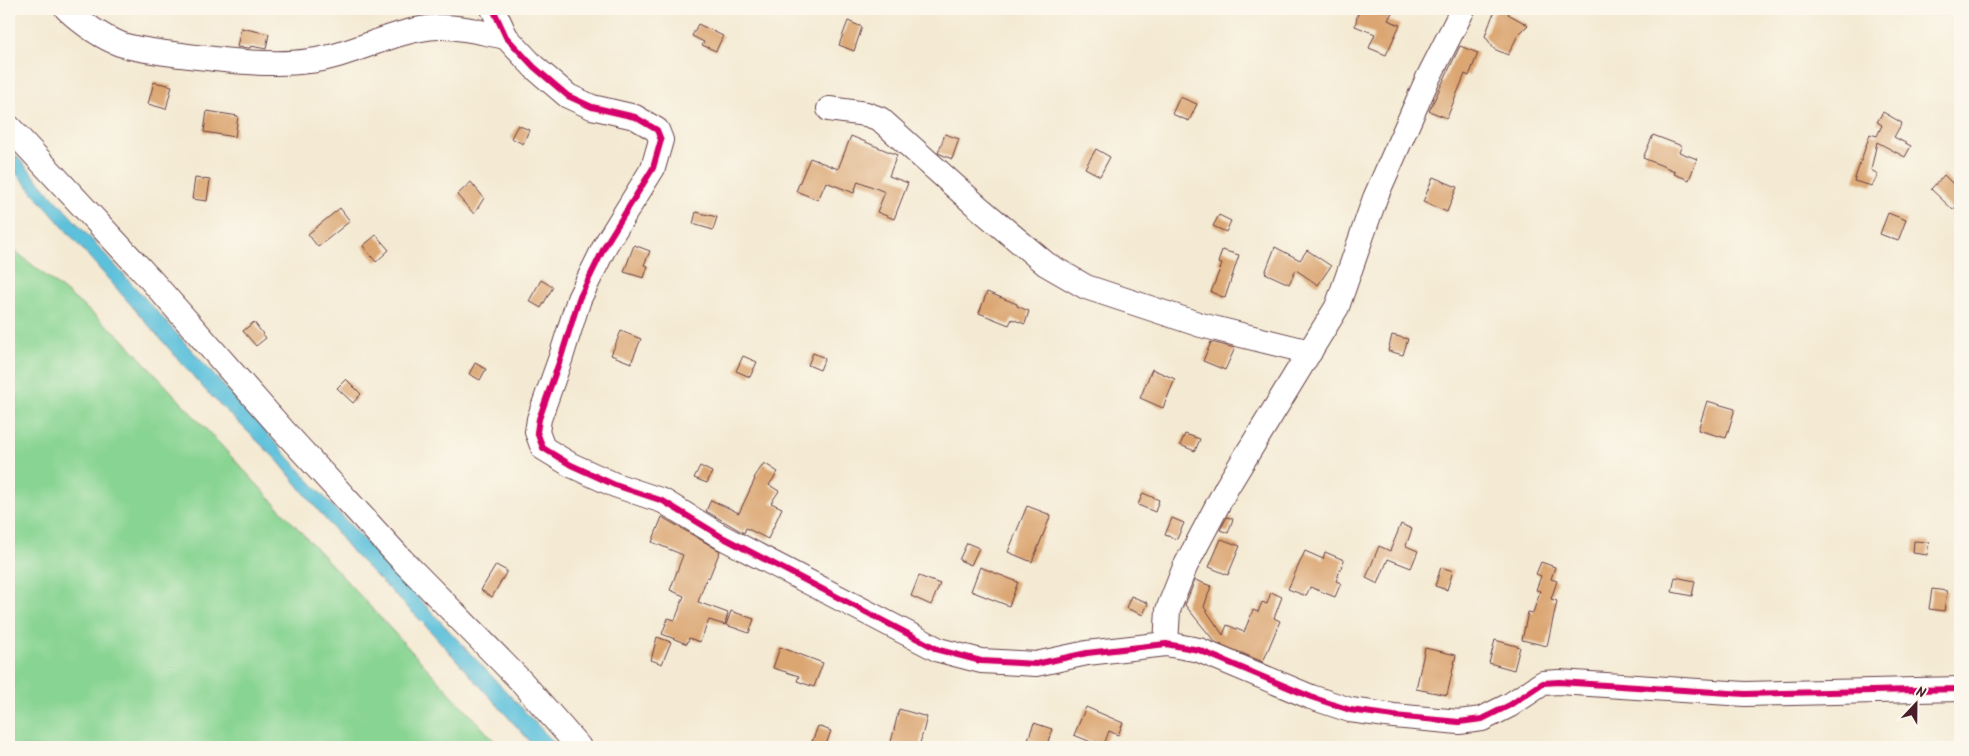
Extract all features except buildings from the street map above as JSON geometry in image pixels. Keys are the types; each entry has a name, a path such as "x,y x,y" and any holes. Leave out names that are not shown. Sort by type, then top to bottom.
{"street":[{"path":"67,9 87,27 120,44 137,49 199,57 264,62 309,61 436,27 454,28 506,37"},
{"path":"493,9 506,37 534,67 568,96 592,107 636,117 657,130 661,140 653,168 606,244 579,299 561,357 538,419 537,432 543,448 572,466 615,485 662,501 722,537 939,650 981,661 1036,664 1087,653 1166,644 1199,650 1311,697 1350,710 1459,722 1482,719 1510,705 1543,684 1551,683 1604,684 1745,694 1960,689"},
{"path":"1166,644 1168,610 1185,567 1228,488 1337,308 1375,198 1428,78 1463,9"},
{"path":"829,109 866,114 880,119 978,207 1046,264 1086,288 1200,324 1310,352"},
{"path":"9,127 151,280 282,429 402,560 522,682 579,747"}],"green space":[{"path":"9,246 119,335 500,747 9,747"}],"water":[{"path":"9,148 336,510 558,747 535,747 425,625 354,554 278,461 206,391 9,165"}],"cycle path":[{"path":"493,9 506,37 534,67 568,96 592,107 635,117 657,130 661,140 653,168 606,244 579,299 539,419 537,432 543,448 571,465 615,485 663,501 722,537 939,650 981,661 1036,664 1087,653 1166,644 1199,650 1311,697 1350,710 1459,722 1482,719 1510,705 1543,683 1559,682 1745,694 1960,689"}]}
